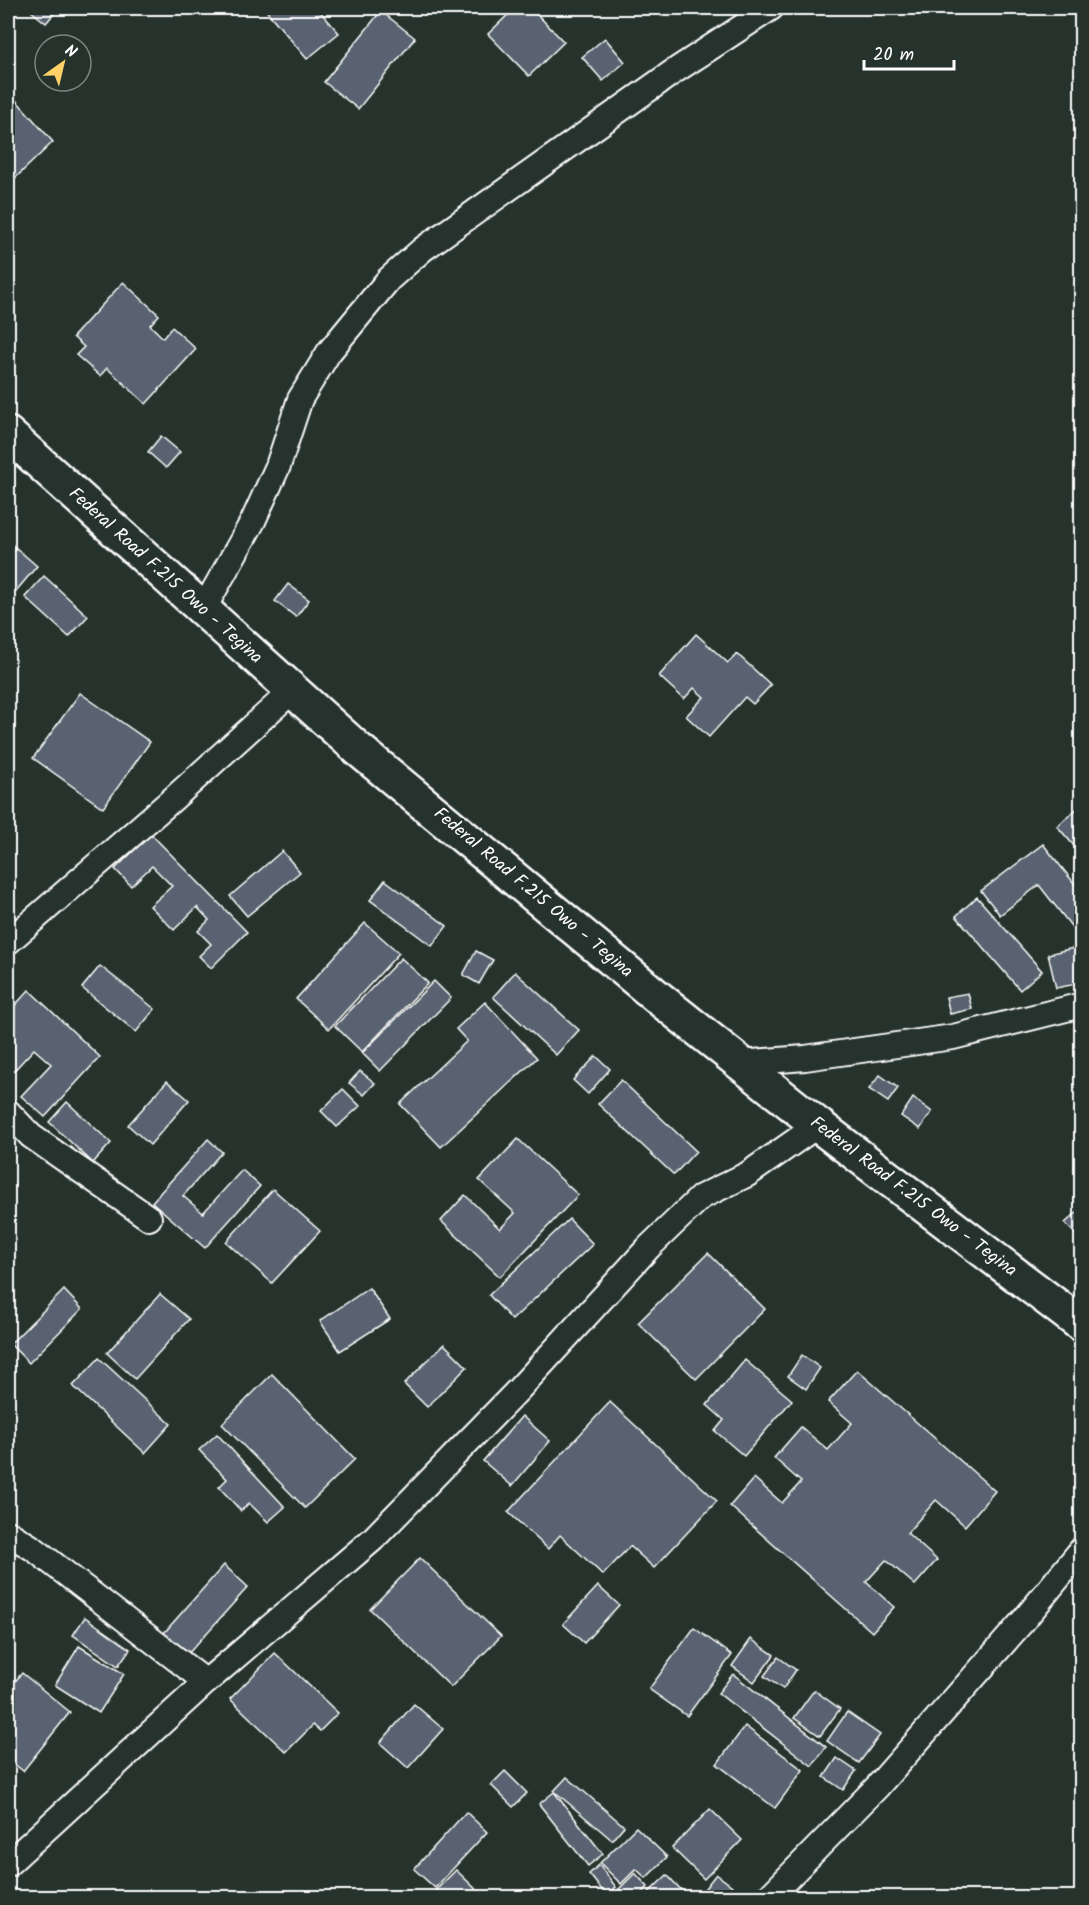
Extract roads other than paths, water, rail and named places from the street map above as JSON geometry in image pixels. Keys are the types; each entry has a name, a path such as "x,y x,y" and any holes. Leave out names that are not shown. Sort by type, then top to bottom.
{"main road":[{"name":"Federal Road F.215 Owo - Tegina","path":"8,434 292,691 386,772 818,1125 1082,1325"}],"street":[{"path":"203,610 253,520 278,466 300,399 328,352 389,279 423,249 673,72 771,8"},
{"path":"8,942 174,798 292,691"},
{"path":"740,1063 805,1058 953,1037 1082,1005"},
{"path":"8,1112 31,1136 149,1218"},
{"path":"8,1864 206,1682 373,1539 519,1389 649,1247 701,1197 748,1174 818,1125"},
{"path":"8,1533 34,1549 206,1682"},
{"path":"768,1898 878,1787 1082,1550"}]}
